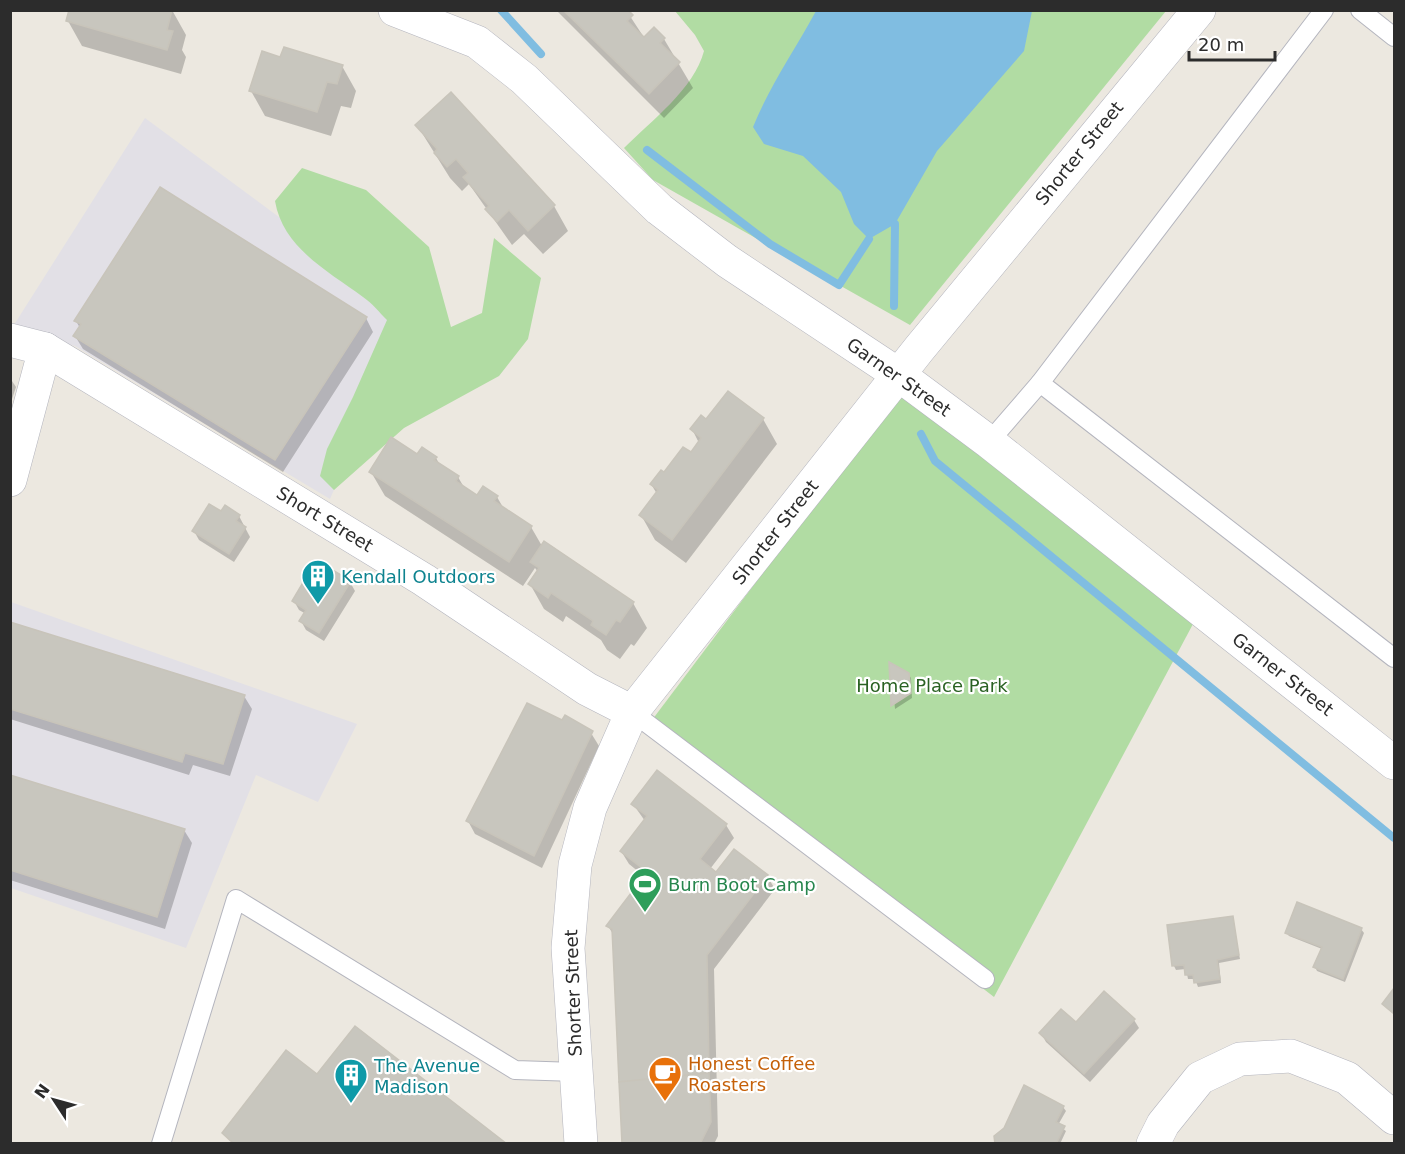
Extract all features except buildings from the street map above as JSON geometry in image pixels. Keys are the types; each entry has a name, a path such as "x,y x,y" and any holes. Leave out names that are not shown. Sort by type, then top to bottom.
{"street":[{"name":"Shorter Street","path":"582,1143 568,948 575,865 590,808 632,712 899,375 1199,10"},
{"name":"Garner Street","path":"415,14 477,42 531,86 659,209 727,261 899,375 989,442 1395,763"},
{"name":"Short Street","path":"10,340 45,349 424,580 587,689 632,712"},
{"path":"10,480 45,349"},
{"path":"1152,1143 1163,1124 1200,1078 1240,1059 1291,1056 1347,1078 1395,1118"}],"lane":[{"path":"989,442 1040,383 1324,10"},
{"path":"1360,10 1395,37"},
{"path":"1040,383 1395,658"},
{"path":"632,712 985,979"},
{"path":"161,1143 236,899 515,1070 576,1072"}],"shaded area":[{"path":"145,118 410,314 330,499 75,346 12,328"},
{"path":"11,602 357,724 318,802 256,775 186,948 11,888"}],"green space":[{"path":"675,11 1166,11 910,325 653,180 624,148 670,104 699,65 704,51 695,35"},
{"path":"302,168 366,190 429,247 451,327 482,313 494,238 541,278 528,339 499,376 404,428 334,490 320,476 327,449 387,320 366,299 309,257 287,232 275,201"},
{"name":"Home Place Park","path":"914,384 1201,609 994,997 646,728 895,398"}],"water":[{"path":"816,11 1032,11 1024,51 937,151 895,224 869,239 854,224 841,192 803,156 764,144 753,127 775,82"}],"waterway":[{"path":"501,10 541,54"},
{"path":"647,150 770,244 839,285 869,239"},
{"path":"894,306 895,224"},
{"path":"921,434 935,461 1394,838"}],"place":[{"name":"Kendall Outdoors","path":"318,605"},
{"name":"Burn Boot Camp","path":"645,913"},
{"name":"Honest Coffee Roasters","path":"665,1102"},
{"name":"The Avenue Madison","path":"351,1104"}]}
